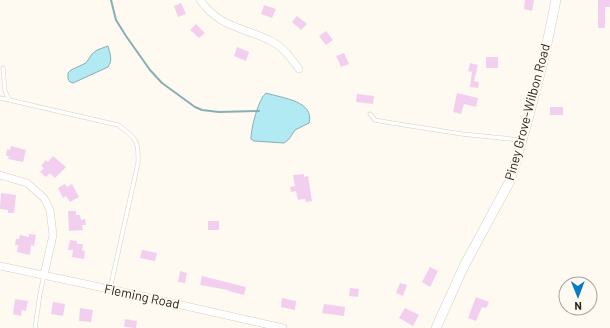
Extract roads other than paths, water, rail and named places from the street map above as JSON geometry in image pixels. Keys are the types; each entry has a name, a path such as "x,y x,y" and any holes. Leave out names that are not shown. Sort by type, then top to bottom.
{"street":[{"path":"200,0 216,18 230,26 272,41 285,51 299,69"},
{"name":"Piney Grove-Wilbon Road","path":"436,328 464,266 510,181 544,58 556,0"},
{"path":"0,175 27,183 44,198 50,210 53,235 44,275"},
{"name":"Fleming Road","path":"0,266 283,328"}],"lane":[{"path":"3,68 5,91 9,100"},
{"path":"0,98 118,125 133,136 139,148 138,163 110,289"},
{"path":"370,114 375,120 392,123 469,135 522,140"},
{"path":"35,328 44,275"}],"water":[{"path":"108,46 111,59 108,67 73,83 70,82 68,79 68,73 71,70 86,63 92,54 97,50"},
{"path":"266,93 288,99 302,105 310,116 309,123 295,130 289,139 284,143 254,141 251,139 256,114 260,102"}],"waterway":[{"path":"111,0 116,20 150,70 162,83 195,107 202,110 219,112 259,111"}]}
